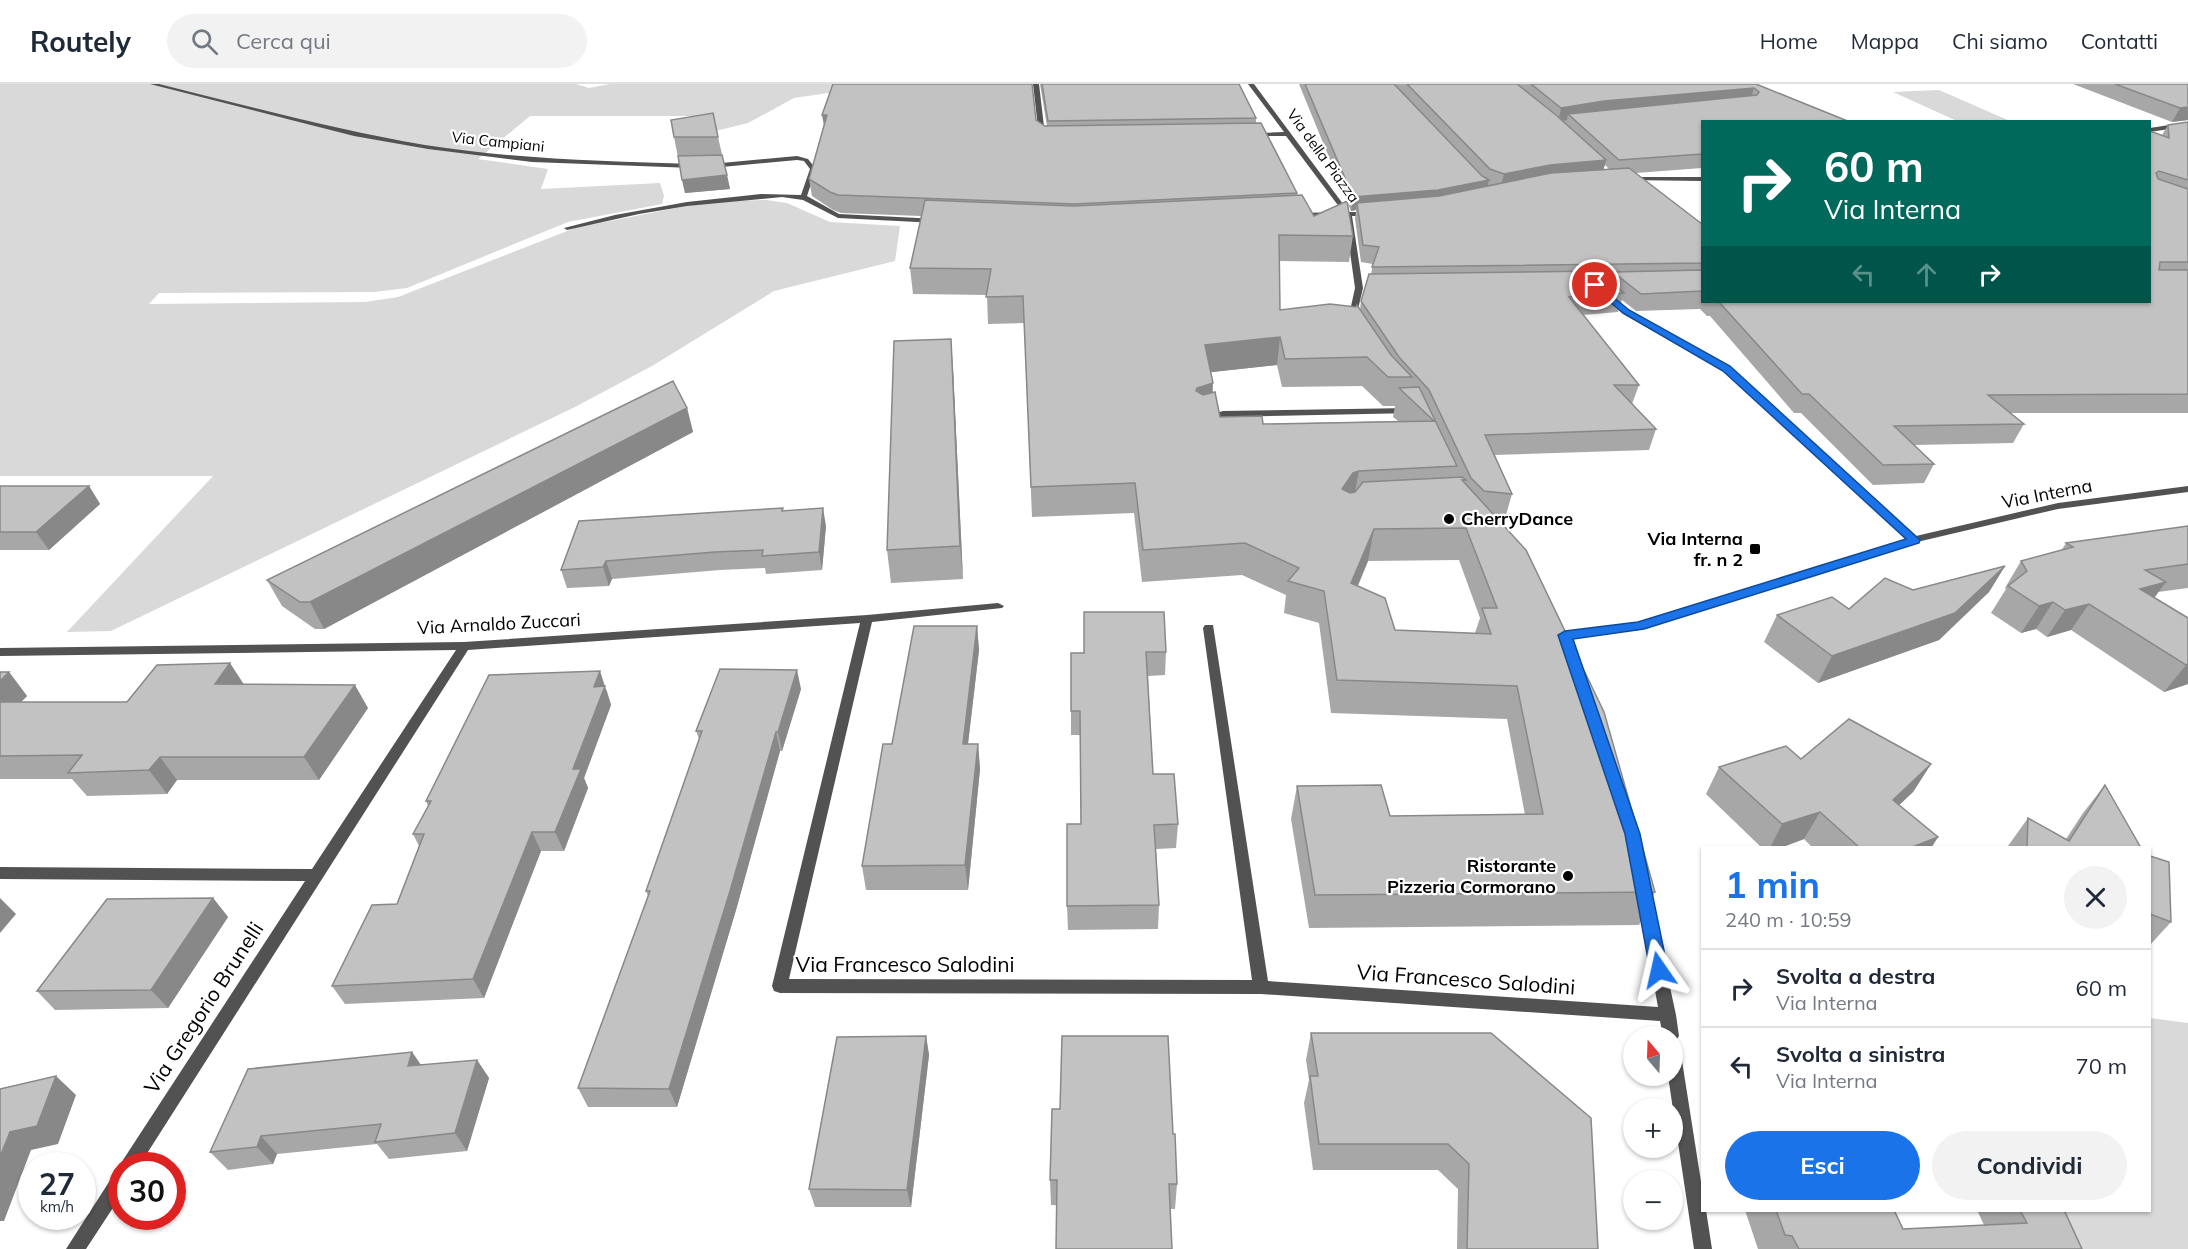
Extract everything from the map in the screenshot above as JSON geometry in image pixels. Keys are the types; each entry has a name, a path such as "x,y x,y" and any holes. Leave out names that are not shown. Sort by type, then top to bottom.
{"street":[{"name":"Via Campiani","path":"153,84 354,134 491,156 532,160 705,166 797,158 806,160 813,169 803,197"},
{"path":"1036,84 1042,136 1053,140"},
{"name":"Via della Piazza","path":"1251,84 1348,215 1359,288 1352,321 1359,331"},
{"path":"2151,130 2188,124"},
{"path":"1242,135 1289,134"},
{"path":"1622,179 1701,179"},
{"path":"567,228 617,215 731,197 803,197 824,212 838,216 945,222"},
{"path":"1290,215 1381,213"},
{"path":"1359,288 1371,288"},
{"path":"1603,291 1626,312 1726,369 1914,540"},
{"path":"1201,419 1223,414 1415,407 1423,421"},
{"name":"Via Interna","path":"1564,636 1639,626 1914,540 2058,506 2188,489"},
{"name":"Via Arnaldo Zuccari","path":"0,652 464,646 867,619 999,606"},
{"name":"Via Francesco Salodini","path":"867,619 780,986 1261,987 1668,1016"},
{"path":"1209,628 1261,987"},
{"name":"Via Gregorio Brunelli","path":"138,1152 464,646"},
{"path":"0,873 316,875"},
{"path":"1641,880 1670,1026"},
{"path":"1678,1086 1703,1249"},
{"path":"75,1249 108,1198"}],"shaded area":[{"path":"0,84 576,84 589,88 610,84 869,84 842,91 794,98 748,123 707,133 697,116 530,116 478,159 548,169 541,189 660,183 664,196 662,204 568,222 407,288 374,292 159,293 149,304 365,302 398,297 575,228 691,205 728,201 766,200 787,203 830,222 900,226 895,261 774,291 652,366 575,407 111,631 67,632 213,476 0,476"},
{"path":"1939,90 2008,120 1955,120 1893,92"},
{"path":"2151,1018 2188,1023 2188,1249 2040,1249 2020,1212 2151,1212"}],"building":[{"path":"833,84 1032,84 1036,120 1045,126 1261,123 1297,193 1074,204 838,195 809,179 827,115 822,115"},
{"path":"1042,84 1239,84 1256,118 1048,121"},
{"path":"1305,84 1394,84 1482,176 1489,180 1438,190 1353,197"},
{"path":"1407,84 1517,84 1606,160 1550,165 1504,174 1490,169"},
{"path":"1531,84 1756,84 1845,120 1701,120 1701,154 1619,160 1568,114 1757,95 1759,92 1754,88 1604,101 1561,108"},
{"path":"2115,84 2188,84 2188,107 2180,108"},
{"path":"713,113 718,137 674,137 671,120"},
{"path":"2188,122 2188,180 2159,171 2156,173 2158,179 2188,189 2188,262 2160,262 2159,270 2188,270 2188,394 1988,395 2024,424 1894,426 1934,464 1883,465 1809,394 1802,394 1720,303 2151,303 2151,131 2169,138 2168,125"},
{"path":"722,155 727,175 682,180 678,156"},
{"path":"1629,168 1701,223 1701,263 1372,267 1379,247 1363,245 1357,203 1439,196 1551,173"},
{"path":"1302,195 1314,216 1347,201 1353,236 1279,235 1280,310 1330,304 1356,307 1357,305 1391,355 1412,377 1388,377 1367,357 1285,359 1280,337 1205,345 1213,383 1197,388 1196,391 1203,395 1215,392 1220,417 1262,416 1263,424 1434,421 1399,388 1419,387 1457,466 1359,471 1353,473 1342,489 1350,493 1355,492 1363,482 1462,477 1466,480 1462,480 1526,550 1604,712 1655,892 1315,895 1297,786 1381,785 1390,816 1543,814 1517,686 1337,680 1324,591 1288,581 1299,568 1245,543 1143,550 1135,483 1031,487 1023,296 986,297 991,269 910,268 925,200 1074,206","holes":["1466,528 1497,608 1482,608 1491,634 1395,630 1385,598 1351,583 1374,529"]},
{"path":"1701,270 1701,291 1641,294 1613,272"},
{"path":"1597,271 1624,293 1569,297 1639,385 1614,385 1656,429 1485,435 1512,494 1484,491 1471,478 1429,390 1399,357 1361,301 1369,274"},
{"path":"951,339 960,546 887,550 894,341"},
{"path":"673,381 687,408 310,602 300,602 267,580"},
{"path":"0,486 89,486 36,532 0,532"},
{"path":"783,508 782,511 823,508 819,552 762,556 763,550 715,552 606,561 603,567 561,570 579,521"},
{"path":"2188,526 2188,564 2145,570 2166,582 2140,589 2188,618 2188,664 2186,665 2089,604 2065,610 2053,602 2039,606 2008,586 2027,571 2021,561 2073,547 2066,543"},
{"path":"2005,566 1955,613 1832,656 1777,615 1832,597 1849,609 1885,578 1913,590"},
{"path":"1084,612 1164,612 1166,652 1146,652 1153,774 1174,774 1178,824 1154,825 1159,905 1067,906 1067,824 1081,824 1080,711 1071,711 1071,653 1084,653"},
{"path":"914,626 977,626 963,744 978,744 965,865 862,866 883,744 892,744"},
{"path":"230,663 215,684 355,685 304,757 160,757 149,770 68,773 82,755 0,756 0,702 127,702 157,665"},
{"path":"720,669 797,670 778,732 776,732 669,1089 578,1088 650,891 646,891 702,731 696,731"},
{"path":"600,671 594,687 605,686 573,769 581,769 555,832 532,832 473,979 332,986 372,905 397,904 424,834 413,834 431,801 426,801 489,675"},
{"path":"0,672 9,672 0,681"},
{"path":"1849,719 1931,764 1893,800 1938,837 1915,846 1858,846 1820,812 1782,824 1719,767 1786,746 1801,759"},
{"path":"2105,785 2140,846 2027,846 2028,818 2069,841"},
{"path":"2151,856 2169,862 2171,922 2151,914"},
{"path":"213,898 151,990 37,991 107,899"},
{"path":"1311,1033 1491,1033 1591,1118 1598,1249 1467,1249 1469,1164 1448,1144 1319,1144 1310,1076 1318,1076"},
{"path":"926,1036 907,1190 809,1189 837,1037"},
{"path":"1062,1036 1168,1036 1177,1184 1169,1184 1172,1249 1056,1249 1057,1180 1050,1180 1052,1109 1060,1109"},
{"path":"412,1052 408,1066 477,1060 455,1133 375,1142 381,1124 261,1136 257,1147 210,1152 248,1069"},
{"path":"56,1076 37,1126 10,1132 0,1157 0,1089"},
{"path":"1777,1212 1895,1212 1903,1229 2027,1223 2021,1212 2065,1212 2082,1249 1799,1249 1792,1236 1785,1235"}],"place":[{"name":"CherryDance","path":"1449,519"},
{"name":"Via Interna fr. n 2","path":"1755,549"},
{"name":"Ristorante Pizzeria Cormorano","path":"1568,876"}],"route":[{"path":"1595,285 1626,312 1726,369 1914,540 1639,626 1565,635 1632,834 1659,970"}]}
